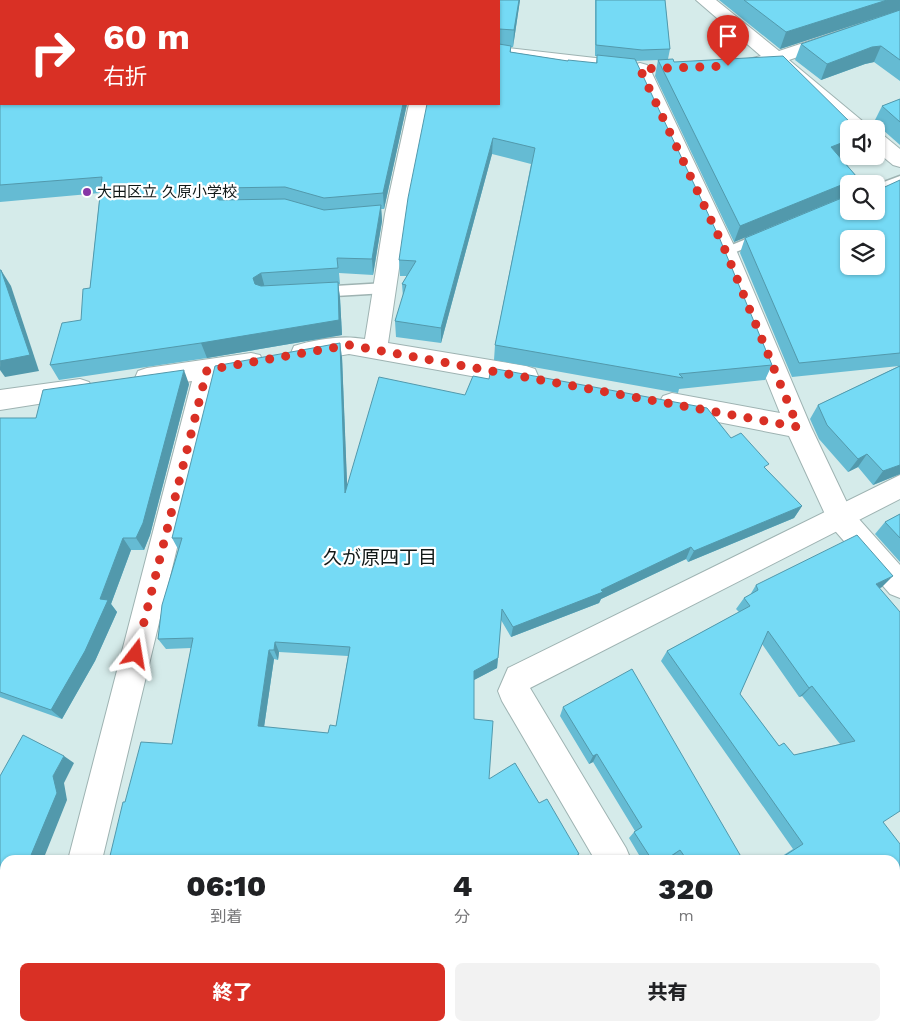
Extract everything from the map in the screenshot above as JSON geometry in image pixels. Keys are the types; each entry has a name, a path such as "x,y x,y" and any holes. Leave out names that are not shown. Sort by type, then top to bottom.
{"street":[{"path":"704,0 851,120"},
{"path":"726,66 746,65 776,58 896,11"},
{"path":"500,53 650,68 798,427 840,517 900,585"},
{"path":"375,349 386,288 392,215 419,105"},
{"path":"885,148 900,160"},
{"path":"128,381 207,370 349,345 550,381"},
{"path":"86,855 207,370"},
{"path":"0,400 98,386"},
{"path":"654,400 798,427"},
{"path":"611,855 513,690 519,678 900,486"}],"lane":[{"path":"885,186 900,180"},
{"path":"726,252 770,234"},
{"path":"302,293 386,288"}],"building":[{"path":"500,0 519,0 514,30 500,29"},
{"path":"596,0 665,0 670,49 642,50 596,45"},
{"path":"744,0 887,0 786,32"},
{"path":"900,10 900,60 881,46 872,47 827,64 801,44"},
{"path":"500,44 511,46 510,52 568,61 597,63 597,55 635,59 719,237 772,365 679,374 683,378 495,345 535,148 493,138 441,328 395,321 406,285 402,284 416,261 399,260 408,198 427,105 500,105"},
{"path":"783,56 848,120 840,120 840,144 831,147 840,157 840,165 847,165 855,175 840,175 840,185 740,226 658,60 673,59 674,62"},
{"path":"900,99 900,122 882,106"},
{"path":"0,105 403,105 383,193 324,198 285,187 219,188 211,193 219,200 285,199 324,210 381,205 372,259 337,258 338,268 261,273 253,278 255,284 261,286 338,282 339,320 50,365 62,323 81,320 83,289 90,288 102,177 0,185"},
{"path":"900,180 900,353 799,363 745,238 840,199 840,220 885,220 885,187"},
{"path":"0,270 30,355 0,361"},
{"path":"340,343 345,493 379,377 465,395 473,376 489,379 491,368 707,408 731,438 741,433 769,464 764,467 802,506 694,551 691,547 601,590 603,592 513,627 502,609 498,658 474,671 474,719 493,721 489,779 515,763 539,803 547,799 579,854 578,855 110,855 123,802 125,802 141,742 172,744 193,638 158,639 162,605 182,538 172,538 215,366","holes":["275,642 350,647 336,726 330,725 328,733 258,726 269,650 274,650"]},
{"path":"900,366 900,465 883,471 867,454 858,459 827,425 818,405"},
{"path":"184,370 143,523 136,538 123,538 100,599 108,600 85,651 51,710 0,692 0,418 36,418 43,390"},
{"path":"900,514 900,538 885,522"},
{"path":"857,535 893,576 876,584 900,612 900,811 883,822 900,844 900,855 786,855 803,844 667,651 750,606 744,598 758,590 756,585","holes":["768,631 809,688 812,686 855,741 794,755 784,743 779,746 740,694"]},
{"path":"632,669 740,855 684,855 680,850 672,855 649,855 634,832 642,827 597,754 593,756 563,707"},
{"path":"23,735 64,756 53,776 57,793 31,855 0,855 0,776"}],"place":[{"name":"大田区立 久原小学校","path":"87,192"}],"district":[{"name":"久が原四丁目","path":"380,557"}],"route":[{"path":"136,654 207,370 349,345 798,427 726,252 640,69 728,66"}]}
